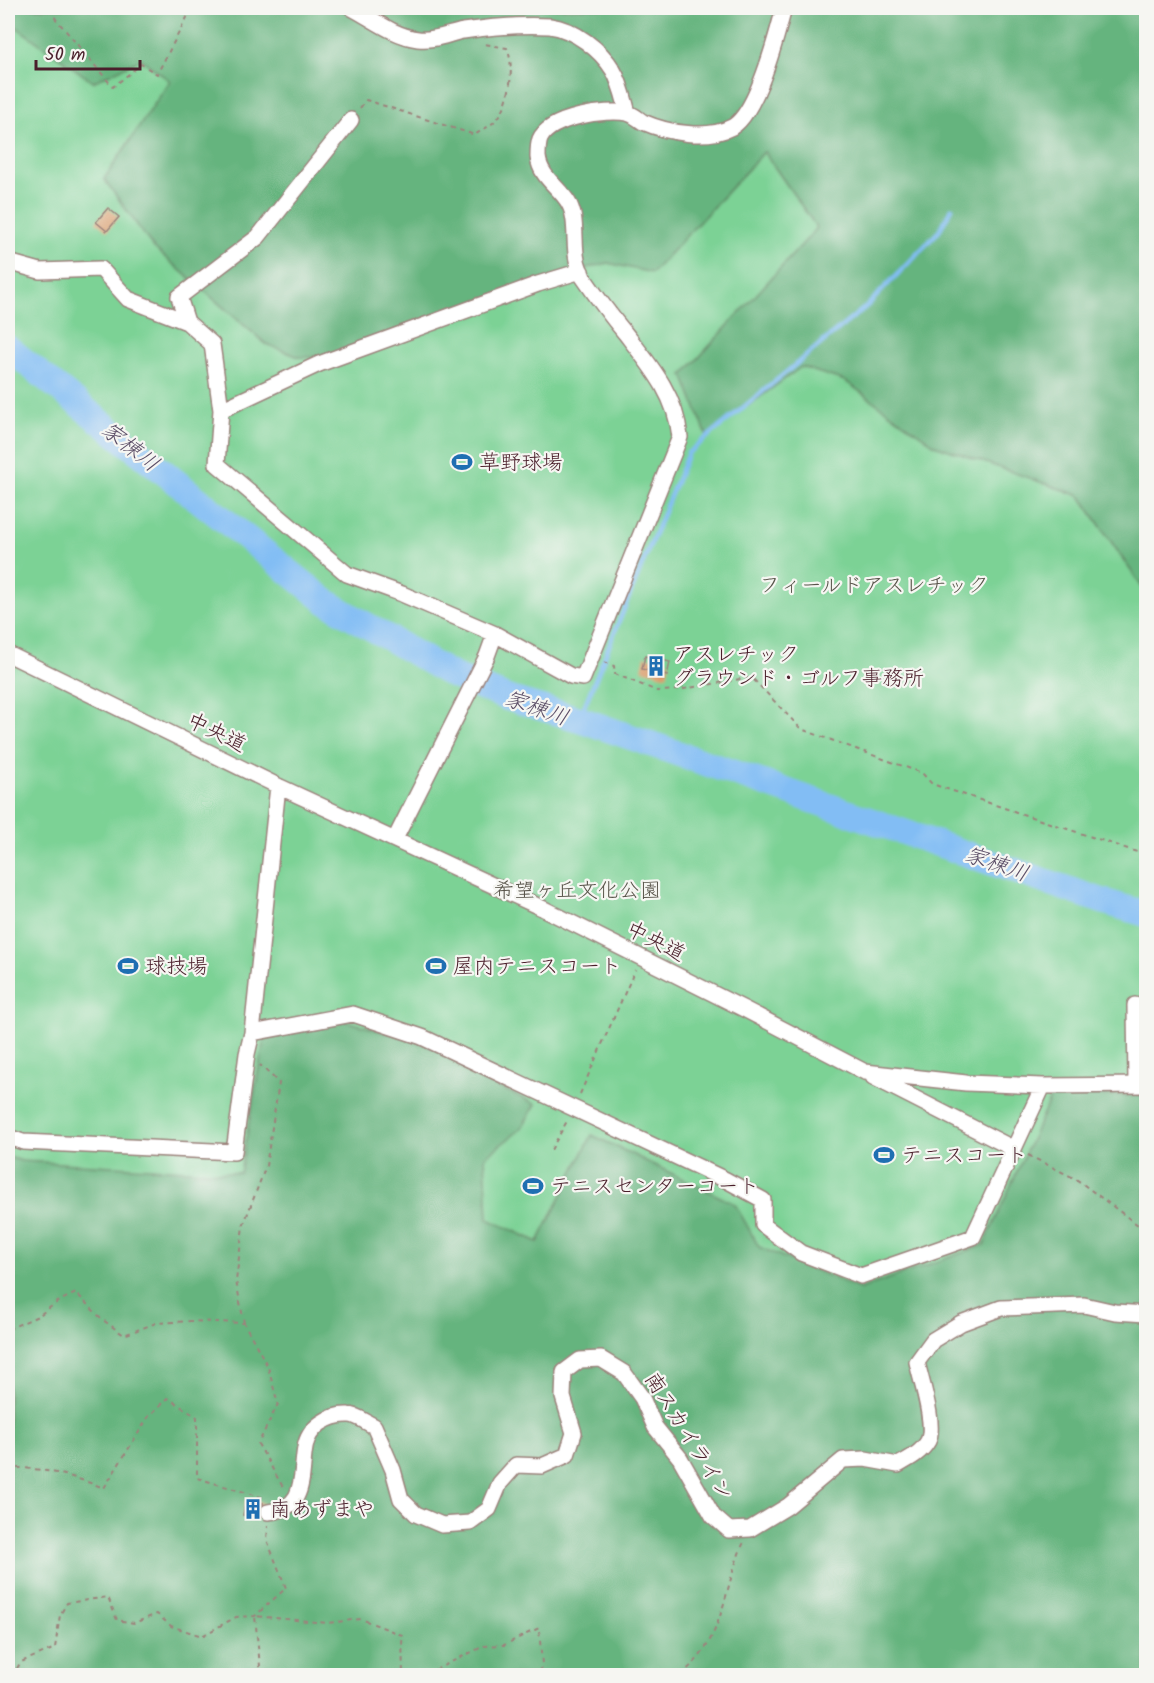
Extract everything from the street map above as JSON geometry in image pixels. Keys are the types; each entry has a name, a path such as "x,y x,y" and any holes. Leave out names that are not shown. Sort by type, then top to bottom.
{"lane":[{"path":"352,8 397,34 417,39 510,27 551,26 561,29 576,36 601,54 619,82 628,113"},
{"path":"8,262 40,271 101,269 128,299 187,322 212,344 221,410 217,464 347,574 402,594 495,634 572,676 583,678 680,437 678,421 669,395 650,365 583,278 577,261 569,203 546,177 540,165 540,139 545,132 564,120 592,113 628,113 644,122 665,129 690,133 715,132 733,127 751,105 774,49 784,8"},
{"path":"187,322 179,297 258,237 351,120"},
{"path":"221,410 319,364 538,284 580,271"},
{"path":"395,839 487,656 495,634"},
{"name":"中央道","path":"8,654 278,786 544,909 865,1072 966,1083 1043,1086 1141,1085"},
{"path":"8,1137 23,1142 234,1152 247,1054 252,1033 278,786"},
{"path":"1135,1005 1141,1085"},
{"path":"252,1033 353,1014 422,1037 574,1107 763,1200 763,1225 773,1234 801,1253 861,1276 973,1237 1043,1086"},
{"path":"865,1072 1014,1149"},
{"path":"750,1529 788,1506 843,1460 865,1459 898,1465 917,1454 928,1440 930,1422 917,1362 933,1340 961,1323 1001,1308 1032,1306 1084,1305 1115,1312 1146,1314"},
{"name":"南スカイライン","path":"293,1501 302,1486 305,1445 314,1427 328,1419 351,1414 374,1426 393,1470 401,1499 416,1514 442,1525 470,1523 489,1509 500,1484 516,1465 542,1466 567,1455 574,1433 563,1397 564,1372 580,1360 601,1359 624,1373 642,1398 655,1427 680,1458 713,1516 729,1530 750,1529"},
{"path":"268,1512 281,1511 293,1501"}],"path":[{"path":"58,8 55,18 113,87 141,64 157,74 192,8"},
{"path":"351,120 366,100 475,135 497,120 509,97 510,56 507,48 479,43"},
{"path":"592,656 614,666 615,674 657,691 678,690 746,678 754,680 801,729 922,773 932,784 1146,855"},
{"path":"550,1150 574,1107 640,957"},
{"path":"247,1054 279,1083 266,1166 243,1226 236,1281 244,1323 268,1367 278,1404 258,1444 293,1501"},
{"path":"1014,1149 1076,1179 1146,1232"},
{"path":"8,1329 38,1316 59,1301 76,1293 103,1320 124,1335 156,1323 190,1321 244,1323"},
{"path":"8,1468 30,1467 62,1473 104,1488 149,1416 168,1398 197,1417 197,1478 268,1499 267,1540 286,1588 255,1616"},
{"path":"694,1676 682,1674 702,1653 718,1620 736,1560 750,1529"},
{"path":"12,1676 21,1662 55,1648 60,1615 67,1603 108,1597 117,1620 134,1623 157,1614 171,1626 202,1636 236,1617 255,1616 327,1623 362,1619 402,1635 403,1676"},
{"path":"255,1616 261,1676"},
{"path":"409,1676 435,1670 484,1646 504,1645 539,1628 542,1664 540,1676"},
{"path":"739,1676 748,1674 750,1676"}],"green space":[{"name":"希望ヶ丘文化公園","path":"8,8 1146,8 1146,1675 8,1675"},
{"path":"8,8 1146,8 1146,590 1080,496 935,445 845,381 801,367 707,436 683,375 817,228 764,152 652,273 608,263 564,274 342,358 299,357 266,344 153,247 104,179 170,81 141,59 93,82 8,21"},
{"path":"342,1020 417,1041 445,1053 489,1083 536,1104 521,1129 485,1157 488,1219 538,1242 592,1135 735,1204 759,1247 860,1289 984,1245 1051,1096 1146,1095 1146,1675 8,1675 8,1157 22,1161 240,1173 264,1039"}],"building":[{"path":"108,208 119,217 107,231 96,222"},
{"name":"アスレチック グラウンド・ゴルフ事務所","path":"645,656 670,662 667,676 642,669"},
{"name":"南あずまや","path":"246,1500 263,1503 259,1509 260,1517 243,1515"}],"waterway":[{"path":"8,24 16,8"},
{"path":"579,719 688,453 868,305 939,231 952,208"},
{"name":"家棟川","path":"8,348 327,602 452,675 507,698 579,719 1102,901 1146,914"}],"place":[{"name":"草野球場","path":"462,462"},
{"name":"アスレチック グラウンド・ゴルフ事務所","path":"656,666"},
{"name":"球技場","path":"128,966"},
{"name":"屋内テニスコート","path":"436,966"},
{"name":"テニスコート","path":"884,1155"},
{"name":"テニスセンターコート","path":"533,1186"},
{"name":"南あずまや","path":"253,1509"}],"park label":[{"name":"フィールドアスレチック","path":"874,585"}]}
